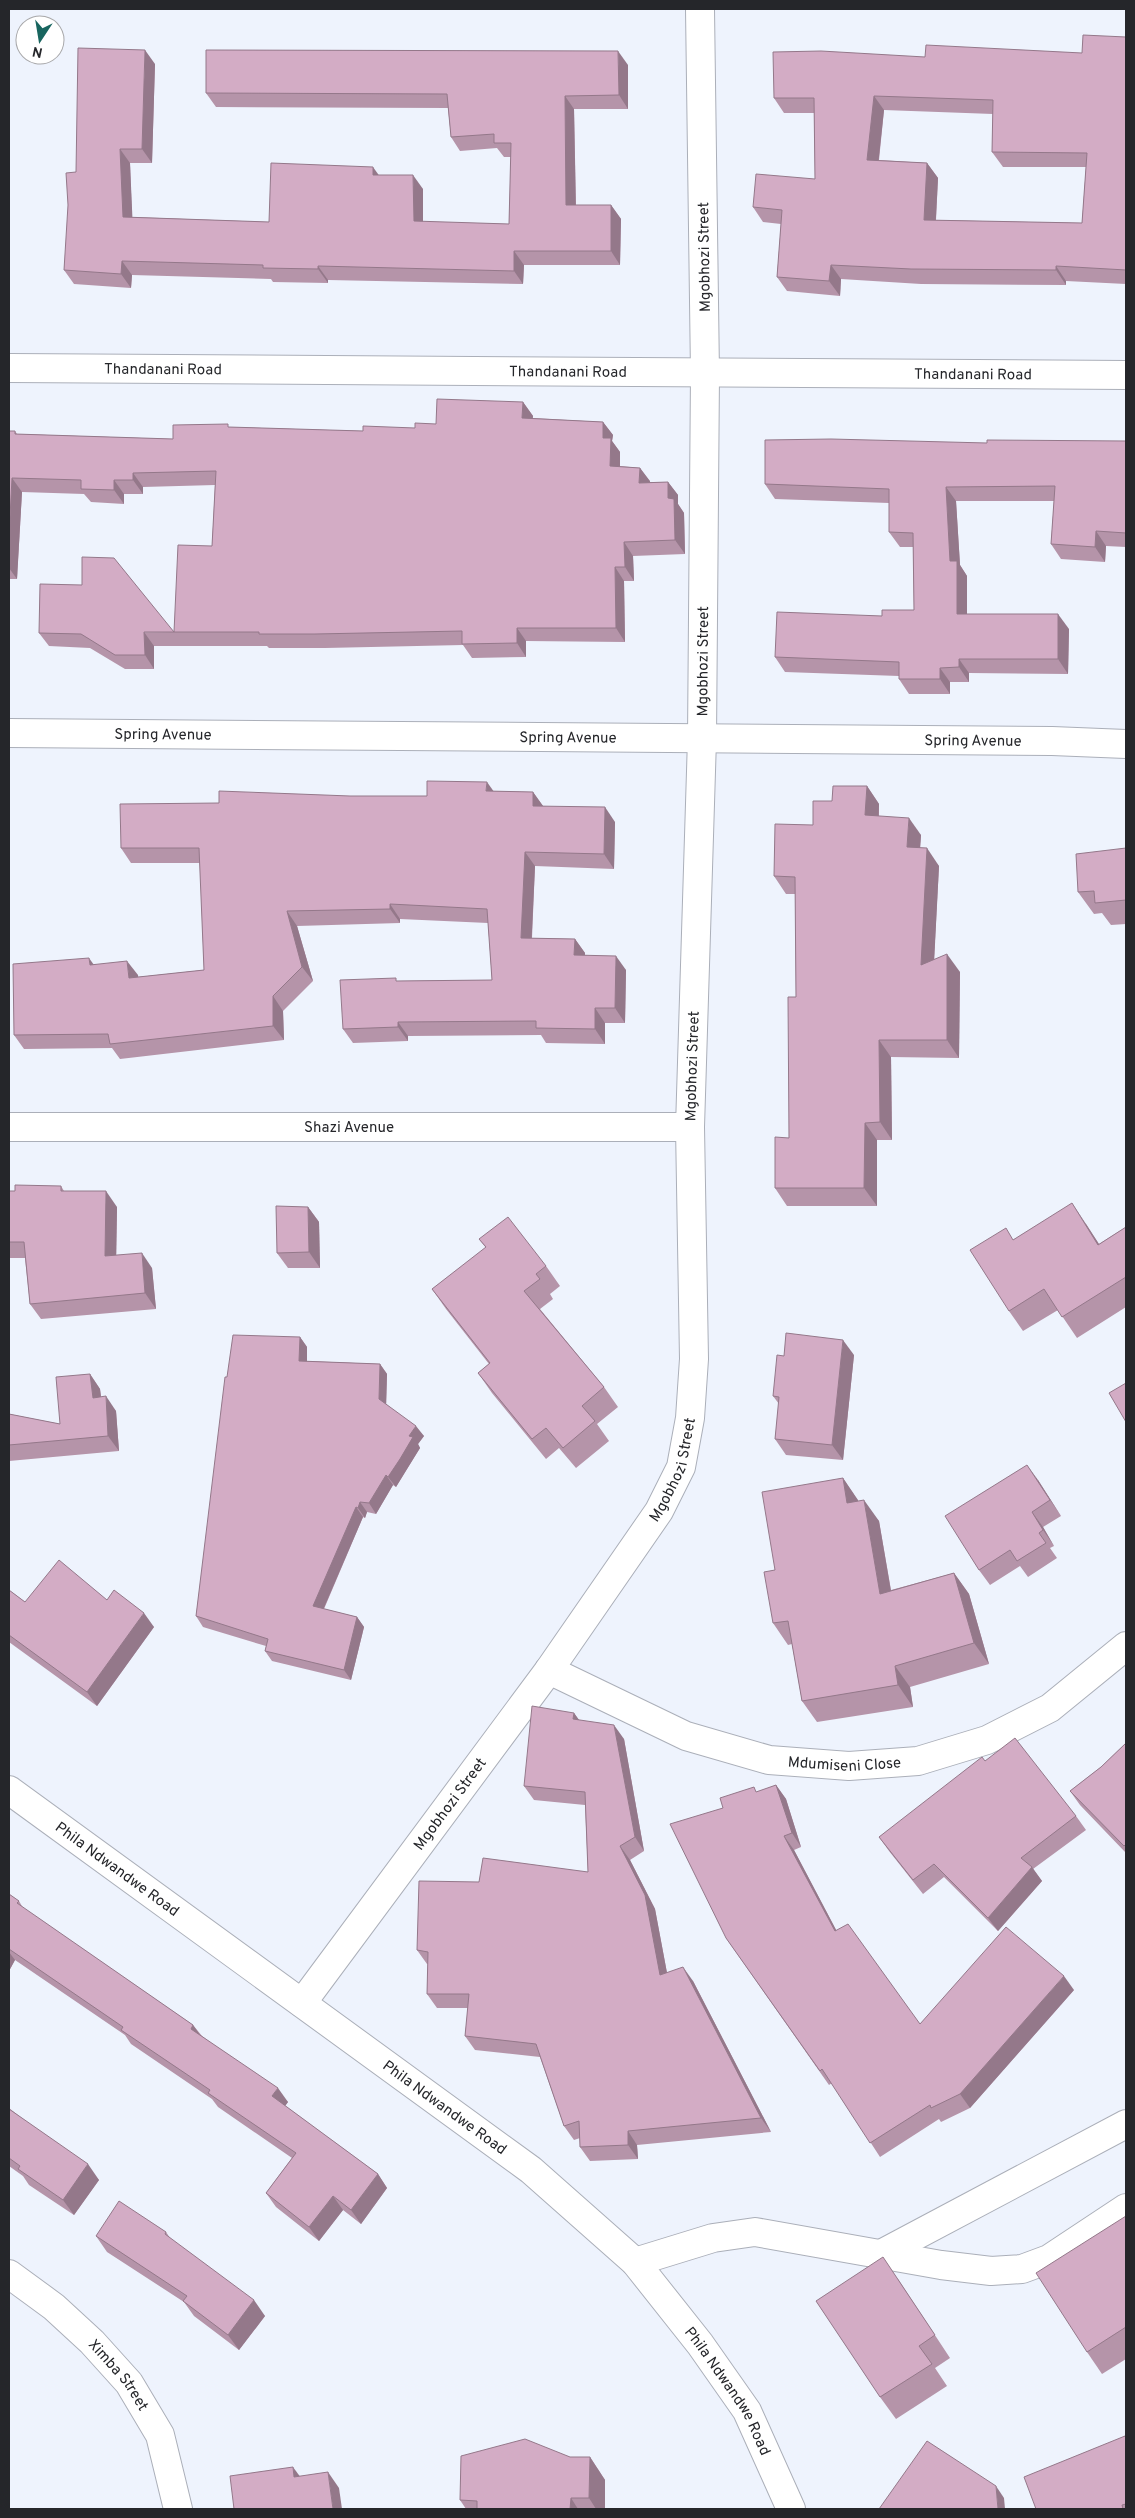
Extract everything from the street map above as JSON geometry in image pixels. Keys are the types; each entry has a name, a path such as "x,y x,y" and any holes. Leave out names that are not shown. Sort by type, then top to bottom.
{"street":[{"name":"Mgobhozi Street","path":"302,2004 549,1670 659,1511 681,1467 690,1418 694,1359 690,1126 702,739 705,374 700,9"},
{"name":"Thandanani Road","path":"9,368 705,374 1126,375"},
{"name":"Spring Avenue","path":"9,734 1042,740 1126,744"},
{"name":"Shazi Avenue","path":"9,1127 690,1126"},
{"name":"Mdumiseni Close","path":"549,1670 686,1736 769,1760 849,1766 918,1761 987,1740 1050,1708 1126,1646"},
{"name":"Phila Ndwandwe Road","path":"9,1790 531,2170 635,2262 700,2344 748,2411 791,2509"},
{"path":"881,2254 1126,2124"},
{"path":"635,2262 713,2238 755,2232 941,2266 991,2271 1022,2269 1049,2259 1126,2208"},
{"name":"Ximba Street","path":"9,2274 54,2307 92,2342 129,2383 160,2435 178,2509"}],"building":[{"path":"1083,35 1126,37 1126,270 1056,266 1056,270 911,269 831,265 829,281 777,277 782,210 753,207 756,174 815,179 814,98 774,98 773,52 821,51 925,57 926,45 1082,53","holes":["874,96 993,100 992,152 1087,153 1082,223 924,220 927,163 867,160"]},
{"path":"78,48 145,50 142,149 120,149 123,217 269,222 271,163 373,167 373,175 413,175 414,221 509,224 511,143 494,143 494,134 451,137 447,94 206,93 206,50 618,51 619,95 565,96 566,205 611,205 611,251 514,251 514,271 318,266 318,269 263,268 263,265 122,261 121,274 64,270 68,205 66,173 76,172"},
{"path":"437,399 523,402 522,418 603,422 603,438 611,438 610,466 640,468 639,483 668,482 668,498 674,499 675,540 624,542 625,567 615,567 616,628 517,628 517,643 462,644 462,631 315,634 174,632 178,545 212,546 216,471 133,473 133,480 114,480 114,490 81,489 81,480 12,478 9,537 9,431 15,431 15,434 173,439 173,425 228,424 228,427 363,431 363,426 415,428 415,423 436,424"},
{"path":"831,439 987,443 987,440 1126,441 1126,533 1096,531 1095,547 1051,544 1055,486 946,487 950,561 957,561 957,614 1058,614 1058,659 959,659 959,667 940,668 940,679 899,679 899,662 775,657 777,612 882,616 882,610 914,610 913,533 889,532 889,489 765,484 765,440"},
{"path":"82,557 114,558 174,632 144,632 145,655 115,655 81,634 39,633 40,584 82,585"},
{"path":"427,781 487,782 486,791 533,792 533,806 605,807 604,854 525,852 521,938 575,939 574,955 616,956 615,1008 595,1008 595,1029 536,1028 536,1021 398,1022 398,1027 343,1029 340,980 396,978 396,981 492,980 487,909 390,904 390,909 287,911 302,967 273,996 273,1026 110,1044 108,1034 14,1035 13,964 89,958 90,965 127,961 129,978 204,970 199,848 121,848 120,804 219,803 219,791 350,796 427,796"},
{"path":"833,786 867,786 865,815 909,818 907,847 927,848 921,965 947,954 947,1040 879,1040 880,1122 865,1123 864,1188 775,1188 775,1137 789,1138 788,997 796,997 795,877 774,876 775,824 813,825 813,801 832,801"},
{"path":"1126,848 1126,900 1095,903 1094,891 1078,892 1076,854"},
{"path":"15,1185 61,1186 61,1191 106,1191 105,1256 142,1253 145,1293 30,1304 24,1242 9,1242 9,1191 15,1191"},
{"path":"1072,1203 1098,1245 1126,1227 1126,1277 1062,1317 1044,1289 1009,1311 970,1250 1006,1228 1013,1240"},
{"path":"276,1206 308,1207 309,1252 277,1253"},
{"path":"508,1217 546,1266 536,1274 540,1279 524,1291 604,1387 582,1406 595,1421 563,1448 546,1428 532,1439 478,1373 490,1363 432,1289 486,1247 479,1239"},
{"path":"786,1333 843,1340 832,1445 775,1439 779,1397 773,1396 777,1355 784,1356"},
{"path":"233,1335 300,1337 299,1361 380,1364 379,1399 416,1426 409,1436 413,1437 400,1459 388,1477 386,1475 369,1503 360,1502 358,1508 356,1507 313,1606 357,1617 344,1670 265,1651 268,1639 196,1616 225,1377 227,1377"},
{"path":"90,1374 93,1398 106,1396 108,1436 9,1445 9,1414 60,1424 56,1377"},
{"path":"1126,1383 1126,1422 1109,1393"},
{"path":"1027,1465 1050,1500 1032,1512 1043,1530 1039,1533 1046,1543 1017,1561 1010,1550 979,1570 945,1516"},
{"path":"843,1478 847,1503 864,1500 880,1594 954,1573 974,1643 895,1666 898,1685 802,1701 788,1621 773,1623 764,1572 775,1570 762,1492"},
{"path":"59,1560 107,1600 114,1590 144,1613 87,1692 9,1635 9,1590 25,1602"},
{"path":"532,1706 574,1713 573,1719 614,1725 635,1837 620,1846 645,1895 660,1975 683,1967 761,2118 628,2131 628,2145 580,2147 579,2121 564,2126 536,2044 465,2036 469,1994 427,1994 428,1952 417,1950 419,1881 479,1882 483,1858 588,1872 585,1792 524,1786"},
{"path":"1015,1738 1076,1816 1021,1858 1032,1867 988,1918 934,1864 913,1880 879,1837 982,1757 985,1761"},
{"path":"1126,1743 1126,1844 1124,1846 1070,1791 1101,1767"},
{"path":"776,1785 792,1833 784,1836 835,1931 848,1924 920,2024 1006,1927 1064,1976 960,2094 931,2108 930,2105 870,2143 822,2069 820,2071 726,1938 670,1824 723,1808 720,1798 754,1787 756,1792"},
{"path":"9,1894 19,1901 17,1903 193,2025 191,2029 278,2088 272,2096 378,2174 351,2210 333,2196 309,2227 266,2193 296,2153 208,2093 210,2090 121,2030 123,2027 9,1949"},
{"path":"9,2109 88,2164 63,2200 18,2169 20,2166 9,2158"},
{"path":"119,2201 166,2232 165,2234 254,2300 228,2335 183,2301 187,2296 96,2236"},
{"path":"1126,2216 1126,2327 1087,2352 1036,2273"},
{"path":"883,2257 935,2335 919,2346 932,2364 880,2397 816,2301"},
{"path":"1125,2436 1126,2504 1122,2505 1123,2509 1036,2509 1024,2477"},
{"path":"525,2439 570,2457 590,2457 589,2498 571,2498 570,2509 477,2509 477,2501 460,2500 461,2456"},
{"path":"927,2441 996,2486 998,2509 879,2509"},
{"path":"293,2467 294,2477 328,2472 333,2509 234,2509 230,2476"}]}
